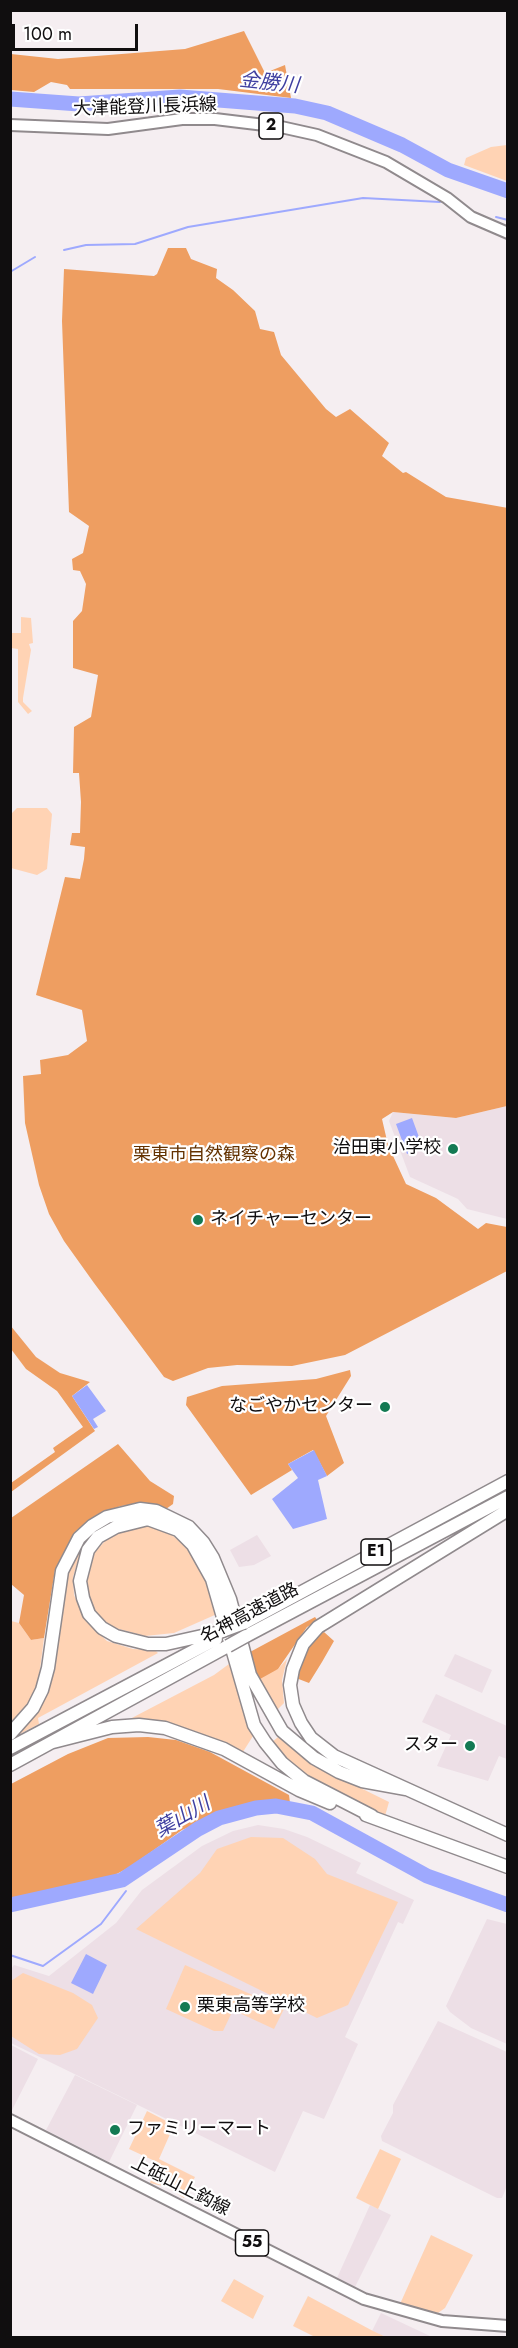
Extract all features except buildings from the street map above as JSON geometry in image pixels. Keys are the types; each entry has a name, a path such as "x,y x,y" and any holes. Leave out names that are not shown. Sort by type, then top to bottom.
{"highway":[{"name":"名神高速道路","path":"10,1765 53,1742 224,1638 244,1623 507,1481"},
{"name":"名神高速道路","path":"10,1748 224,1638 246,1636 507,1497"},
{"path":"10,1734 33,1708 42,1690 48,1668 62,1571 79,1538 92,1526 107,1517 140,1509 156,1511 189,1527 203,1542 213,1558 230,1599 250,1675 282,1731 314,1758 339,1772 362,1781 405,1789"},
{"path":"507,1510 318,1627 303,1644 292,1669 290,1685 292,1705 311,1738 334,1756 507,1835"},
{"path":"224,1638 148,1644 116,1636 102,1628 89,1614 82,1598 80,1581 88,1550 98,1537 116,1527 148,1519 178,1530 194,1545 212,1579 254,1725 265,1742 282,1763 304,1781 372,1816"},
{"path":"53,1742 112,1727 140,1725 165,1728 224,1749 299,1790 332,1804 372,1816 507,1867"}],"main road":[{"name":"大津能登川長浜線","path":"10,125 108,129 182,119 215,119 308,133 386,162 447,198 471,216 507,233"},
{"name":"上砥山上鈎線","path":"10,2120 364,2299 442,2321 507,2326"}],"shaded area":[{"path":"507,145 507,181 464,165 466,158 491,147"},
{"path":"21,617 31,618 33,643 29,644 31,650 23,698 23,702 32,711 28,714 18,702 18,649 11,648 11,633 21,633"},
{"path":"17,808 47,808 52,814 47,869 37,875 11,868 11,814"},
{"name":"治田東小学校","path":"507,1106 507,1219 467,1209 458,1199 410,1177 389,1121 393,1112 456,1118"},
{"path":"147,1525 166,1530 191,1551 205,1574 217,1614 174,1633 145,1636 115,1628 113,1631 91,1609 85,1588 90,1558 111,1534"},
{"path":"257,1535 271,1556 254,1565 239,1567 230,1550"},
{"path":"83,1543 73,1577 74,1595 86,1621 107,1641 133,1649 155,1650 158,1653 38,1718 39,1724 18,1735 30,1719 64,1578"},
{"path":"11,1621 19,1623 31,1640 44,1638 39,1677 31,1700 11,1726"},
{"path":"455,1654 492,1670 482,1693 444,1676"},
{"path":"287,1659 282,1680 284,1703 273,1714 255,1678 278,1669"},
{"path":"229,1664 253,1736 241,1755 129,1723 128,1720 214,1675"},
{"path":"436,1694 507,1726 507,1759 499,1756 488,1781 437,1766 451,1735 422,1722"},
{"path":"278,1737 310,1763 389,1802 385,1816 363,1808 291,1767 271,1743"},
{"name":"栗東高等学校","path":"258,1825 284,1829 307,1837 361,1863 356,1873 414,1900 403,1924 398,1922 345,2037 358,2044 324,2119 303,2111 275,2172 11,2043 10,1971 14,1965 49,1976 116,1923 142,1890 202,1846 233,1831"},
{"path":"251,1837 283,1838 315,1859 327,1874 398,1902 348,2005 317,2018 136,1929 200,1873 217,1849"},
{"path":"487,1919 507,1924 507,2044 471,2028 450,2012 446,2006"},
{"path":"185,1965 284,2009 274,2029 233,2010 223,2031 214,2031 166,2009"},
{"path":"23,1973 73,1993 92,2005 98,2018 77,2049 60,2055 39,2054 11,2036 11,1981"},
{"path":"438,2021 507,2052 508,2183 502,2198 497,2198 382,2141 381,2136 393,2113 393,2105"},
{"path":"11,2045 38,2059 10,2112"},
{"path":"75,2075 137,2105 109,2162 46,2130"},
{"path":"147,2111 174,2125 159,2159 195,2177 184,2198 167,2187 150,2183 157,2162 129,2149"},
{"path":"380,2149 401,2159 378,2209 356,2198"},
{"path":"370,2205 391,2215 355,2287 337,2278"},
{"path":"431,2235 473,2255 445,2308 438,2313 400,2304"},
{"path":"234,2279 264,2296 253,2319 221,2301"},
{"path":"308,2296 386,2337 315,2337 293,2326"},
{"path":"381,2313 430,2336 386,2337 372,2331"}],"green space":[{"path":"244,31 265,73 285,65 291,98 218,89 70,89 67,85 51,82 34,92 11,90 11,54 58,59 185,49"},
{"name":"栗東市自然観察の森","path":"168,248 186,248 191,259 217,269 216,278 233,290 255,311 260,329 274,332 281,355 326,409 336,417 350,409 389,443 382,456 403,473 406,472 446,497 508,508 507,1106 456,1118 393,1112 382,1119 388,1145 406,1184 436,1198 478,1229 486,1223 507,1227 507,1271 345,1355 292,1366 237,1365 208,1368 173,1381 164,1377 94,1283 64,1241 49,1214 39,1185 25,1123 23,1076 41,1074 40,1060 68,1055 87,1041 82,1010 36,995 65,877 80,879 84,859 85,847 70,845 72,833 80,833 79,773 73,773 74,727 91,717 98,675 73,668 73,621 82,611 86,584 80,571 73,570 72,559 83,553 89,526 69,512 62,321 64,269 154,276"},
{"path":"10,1325 36,1357 60,1373 90,1382 72,1396 95,1431 11,1492 11,1483 55,1452 53,1448 83,1427 57,1391 26,1369 11,1349"},
{"path":"350,1370 351,1376 326,1416 344,1463 327,1476 313,1450 288,1464 292,1470 251,1495 186,1405 187,1397 222,1386 316,1379"},
{"path":"118,1444 150,1481 174,1496 173,1504 166,1509 136,1504 121,1506 103,1512 77,1530 55,1570 44,1638 31,1640 19,1623 24,1595 11,1584 11,1518"},
{"path":"315,1617 318,1621 307,1627 278,1669 260,1679 255,1678 250,1652"},
{"path":"324,1632 334,1641 322,1662 309,1683 296,1678 303,1656 316,1636"},
{"path":"148,1737 176,1740 210,1752 289,1795 290,1803 258,1805 222,1814 182,1830 130,1867 105,1880 11,1900 11,1784 68,1754 108,1738"}],"water":[{"path":"412,1118 423,1148 407,1154 396,1124"},
{"path":"87,1385 106,1411 93,1419 98,1427 94,1429 72,1396"},
{"path":"314,1450 327,1476 318,1480 327,1519 293,1529 272,1499 298,1478 288,1464"},
{"path":"86,1954 107,1965 93,1994 71,1983"}],"waterway":[{"name":"金勝川","path":"10,99 79,104 180,97 295,106 327,113 402,145 448,170 508,191"},
{"path":"64,250 86,245 135,244 188,227 363,198 440,202"},
{"path":"496,217 508,220"},
{"path":"10,272 35,257"},
{"name":"葉山川","path":"10,1905 122,1880 198,1829 219,1818 256,1808 276,1806 312,1813 427,1876 508,1905"},
{"name":"葉山川","path":"122,1880 134,1872"},
{"path":"10,1955 43,1966 101,1924 126,1891"}],"place":[{"name":"治田東小学校","path":"453,1149"},
{"name":"ネイチャーセンター","path":"198,1220"},
{"name":"なごやかセンター","path":"385,1407"},
{"name":"スター","path":"470,1746"},
{"name":"栗東高等学校","path":"185,2007"},
{"name":"ファミリーマート","path":"115,2130"}]}
